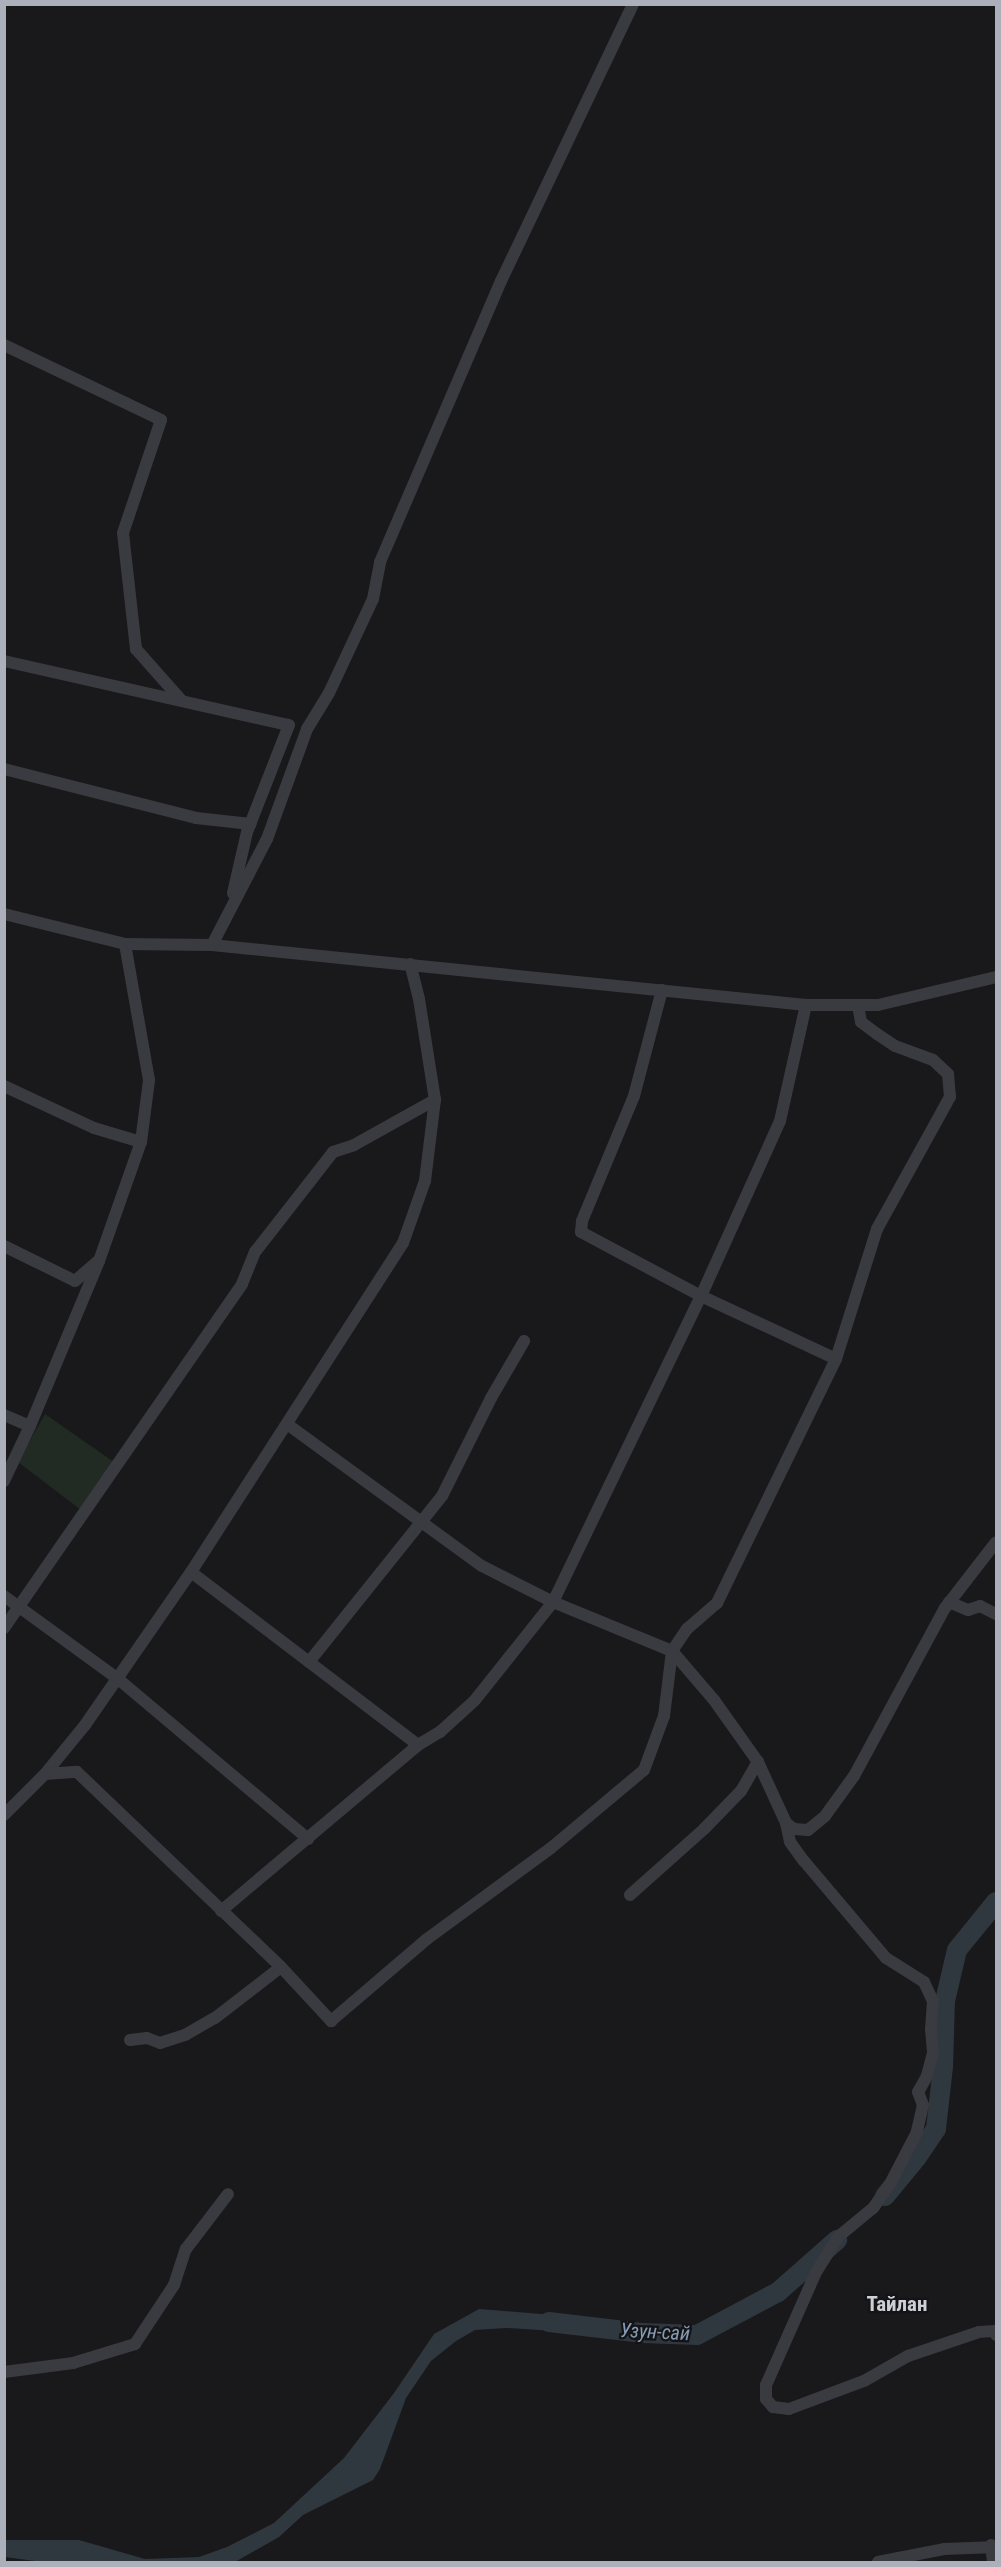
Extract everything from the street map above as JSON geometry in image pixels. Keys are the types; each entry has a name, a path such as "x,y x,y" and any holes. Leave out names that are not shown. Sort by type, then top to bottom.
{"street":[{"path":"212,945 267,839 307,729 329,693 373,599 380,562 501,281 633,4"},
{"path":"4,345 161,420 123,533 136,649 182,701"},
{"path":"4,662 290,725 251,824 229,912"},
{"path":"4,769 186,816 251,824"},
{"path":"4,914 125,944 212,945 806,1005 878,1005 996,977"},
{"path":"4,1480 30,1426 99,1261 141,1142 149,1080 125,944"},
{"path":"4,1815 45,1774 85,1725 191,1572 403,1243 425,1181 435,1100 419,999 410,964"},
{"path":"662,990 634,1096 582,1221 581,1232 701,1296 836,1359"},
{"path":"221,1911 418,1745 440,1732 475,1700 553,1602 701,1296 780,1121 806,1005"},
{"path":"45,1774 77,1773 281,1967 331,2021 427,1939 550,1848 644,1770 664,1716 672,1651 687,1629 717,1603 836,1359 877,1229 950,1097 948,1074 933,1060 895,1046 876,1034 861,1022 858,1005"},
{"path":"4,1086 94,1128 141,1142"},
{"path":"4,1628 17,1606 242,1284 255,1252 333,1152 354,1145 435,1100"},
{"path":"4,1246 75,1281 99,1261"},
{"path":"309,1662 442,1497 491,1398 524,1341"},
{"path":"4,1415 30,1426"},
{"path":"287,1424 482,1566 553,1602 672,1651 714,1700 758,1762 786,1823 790,1842 804,1861 886,1958 924,1982 933,2001 933,2053 927,2076 918,2092 923,2105 917,2132 890,2184 873,2208 838,2237 818,2270 766,2385 766,2399 773,2407 789,2409 864,2381 908,2356 979,2332 995,2331 996,2335"},
{"path":"786,1823 794,1829 807,1830 825,1816 854,1776 949,1602 996,1542"},
{"path":"191,1572 418,1745"},
{"path":"4,1596 117,1678 308,1839"},
{"path":"949,1602 968,1610 980,1605 996,1614"},
{"path":"630,1895 704,1829 733,1798 758,1762"},
{"path":"130,2040 147,2038 160,2043 185,2035 214,2018 281,1967"},
{"path":"4,2372 73,2363 135,2344 174,2285 186,2249 228,2194"},
{"path":"878,2562 944,2549 994,2546 993,2562"}],"shaded area":[{"path":"45,1414 114,1462 81,1510 18,1462"},
{"path":"479,2309 577,2317 571,2332 506,2328 475,2330 456,2341 431,2361 406,2398 380,2469 373,2480 303,2515 279,2537 235,2562 42,2562 5,2557 5,2540 79,2540 145,2559 199,2557 227,2547 274,2523 344,2458 394,2393 434,2334"}],"waterway":[{"name":"Узун-сай","path":"885,2196 917,2157 936,2129 943,2067 945,2001 957,1950 996,1902"},
{"name":"Узун-сай","path":"549,2322 643,2333 697,2335 778,2292 837,2240"}],"district":[{"name":"Тайлан","path":"897,2304"}]}
